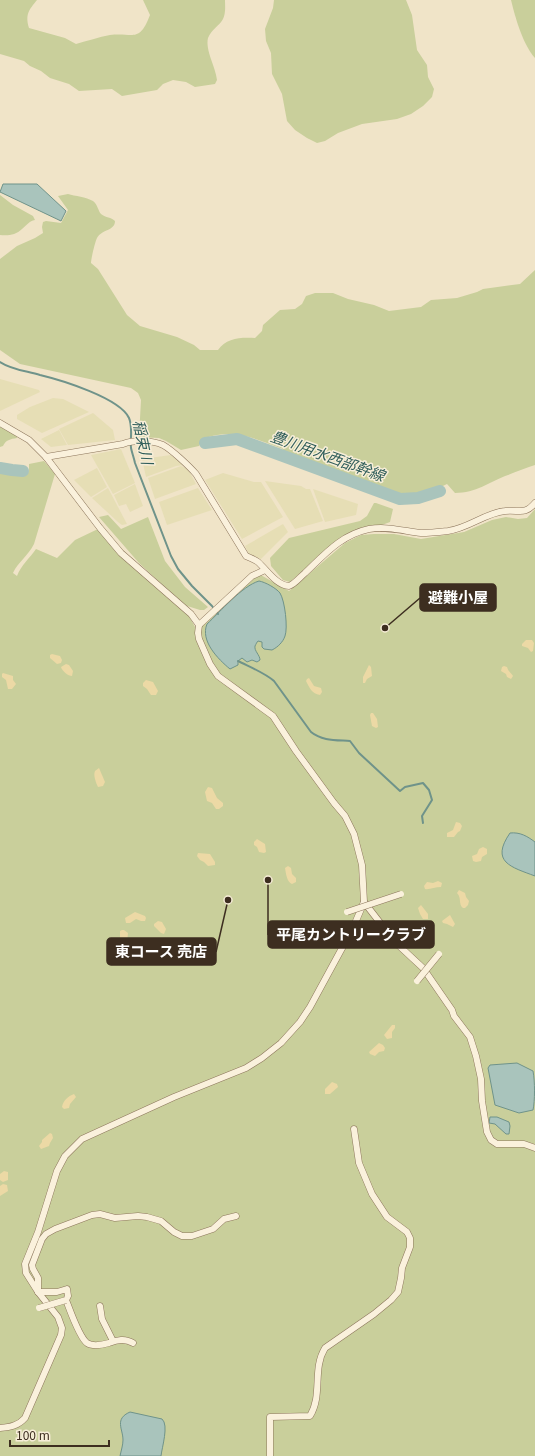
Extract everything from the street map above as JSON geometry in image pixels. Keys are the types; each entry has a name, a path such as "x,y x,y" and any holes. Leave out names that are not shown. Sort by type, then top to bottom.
{"street":[{"path":"0,423 29,440 46,457 121,553 190,614 199,625"},
{"path":"46,457 127,442 154,443 163,445 190,467 246,556 259,563 281,584 289,586 343,539 358,532 384,528 421,532 449,531 505,510 525,512 535,503"},
{"path":"0,1428 14,1426 20,1423 24,1418 61,1335 62,1328 58,1317 38,1292 26,1273 25,1264 38,1232 57,1171 65,1156 82,1139 174,1097 246,1068 281,1043 300,1022 310,1007 353,928 364,902 362,865 354,834 345,816 296,751 273,716 218,676 210,664 199,639 199,625 252,576 265,570"},
{"path":"347,912 401,894"},
{"path":"364,902 396,942 423,968 452,1010 454,1016 470,1037 481,1079 483,1109 490,1140 497,1144 524,1144 535,1148"},
{"path":"417,981 439,954"},
{"path":"270,1456 270,1417 310,1416 314,1410 317,1396 320,1355 325,1348 374,1314 398,1292 402,1278 402,1268 410,1247 410,1238 407,1232 387,1217 372,1194 358,1163 354,1129"},
{"path":"38,1292 38,1278 32,1265 42,1239 46,1234 55,1229 96,1214 115,1218 138,1216 161,1221 182,1236 192,1236 213,1229 224,1219 236,1216"},
{"path":"38,1292 56,1292 67,1289 68,1296 66,1300 81,1333 86,1342 89,1344 96,1345 126,1340 133,1343"},
{"path":"39,1308 66,1300"},
{"path":"100,1306 102,1320 113,1341"}],"shaded area":[{"path":"0,379 39,390 40,392 0,411"},
{"path":"53,398 63,399 89,412 42,433 17,419 17,415 30,407"},
{"path":"93,413 113,430 115,440 68,445 59,429"},
{"path":"59,430 67,445 51,447 41,439"},
{"path":"121,449 135,483 113,494 91,455"},
{"path":"171,455 184,465 176,466 146,477 142,459"},
{"path":"181,466 188,469 196,484 155,499 148,478"},
{"path":"97,468 107,487 91,497 74,480"},
{"path":"223,473 254,482 261,482 283,517 242,539 205,480"},
{"path":"265,481 301,486 306,489 310,489 323,521 295,529"},
{"path":"135,484 143,506 130,512 126,504 119,506 114,495"},
{"path":"108,488 127,524 122,525 92,498"},
{"path":"198,488 212,510 167,525 159,502"},
{"path":"313,489 358,504 356,515 325,522"},
{"path":"283,524 288,532 261,559 249,554 245,546"}],"green space":[{"path":"0,0 37,0 28,12 27,19 29,28 65,38 76,44 110,35 134,35 139,33 146,24 150,15 143,0 225,0 224,17 209,35 207,43 217,80 215,84 195,87 186,82 173,80 163,84 157,90 122,96 112,89 79,91 69,84 50,78 24,61 0,54"},
{"path":"274,0 406,0 412,15 417,50 427,65 428,77 434,89 432,97 423,106 411,114 397,119 362,124 338,133 325,141 317,143 307,138 295,130 287,121 282,94 272,74 271,53 266,41 265,29 273,8"},
{"path":"511,0 535,0 535,58 523,38"},
{"path":"68,194 93,201 101,214 115,221 113,227 99,235 97,238 91,263 98,269 127,315 140,326 177,337 194,345 200,350 218,350 225,343 234,339 255,338 262,331 263,325 280,310 295,309 302,304 306,296 315,293 333,293 389,311 421,307 431,300 457,298 483,289 520,284 535,270 535,465 515,472 482,487 463,493 455,493 447,484 416,496 403,496 396,495 282,453 283,449 243,436 234,434 214,435 204,440 199,446 181,450 159,438 139,437 141,400 138,393 131,388 20,364 0,350 0,259 17,246 43,233 43,222 61,223 68,210 58,196"},
{"path":"0,195 13,205 33,216 35,220 30,222 15,234 0,235"},
{"path":"0,426 16,434 17,438 8,440 3,446 0,447"},
{"path":"44,461 55,474 34,544 13,573 17,576 23,565 36,549 57,558 75,540 98,529 180,606 189,616 195,627 205,624 259,574 289,591 345,543 361,535 394,534 421,539 464,532 492,520 506,517 518,519 527,518 535,509 535,1456 0,1456 0,473 18,476 29,472 29,464"},
{"path":"374,503 393,509 390,522 357,530 341,537 290,582 283,580 271,566 270,558 289,538 360,521 367,516"},
{"path":"108,515 121,529 148,517 165,561 185,587 208,607 204,610 200,610 184,605 139,563 99,517"}],"sand":[{"path":"526,640 532,640 534,643 533,651 531,652 528,648 522,646"},
{"path":"50,655 60,656 62,660 61,663 57,664 50,658"},
{"path":"66,664 69,665 73,671 72,676 64,672 61,667"},
{"path":"369,665 371,667 372,676 367,679 365,683 363,683 363,677"},
{"path":"502,667 507,667 513,676 511,679 501,671"},
{"path":"3,673 13,676 13,680 16,684 12,689 8,689 6,680 2,677"},
{"path":"309,678 314,686 321,688 322,692 320,695 313,692 310,688 306,681"},
{"path":"146,680 153,682 158,691 156,695 151,695 143,686 143,683"},
{"path":"371,713 373,713 377,719 378,727 376,728 372,726"},
{"path":"99,768 105,782 103,786 98,787 94,775 95,771"},
{"path":"208,787 212,788 217,798 223,803 223,806 219,809 216,809 212,803 207,801 205,792"},
{"path":"456,822 460,823 462,826 460,831 454,837 447,837 447,833 453,830"},
{"path":"257,839 265,844 266,852 259,852 257,847 254,845 254,842"},
{"path":"483,847 487,849 487,854 482,857 481,861 473,861 472,856 477,854 479,849"},
{"path":"198,853 210,854 215,862 215,865 208,866 200,860 197,856"},
{"path":"288,866 291,868 292,874 296,878 296,882 292,884 289,882 286,875 285,868"},
{"path":"438,881 442,883 441,887 425,889 424,886 427,882 433,883"},
{"path":"459,890 465,893 469,901 465,908 461,905 457,893"},
{"path":"421,905 428,914 428,919 423,919 420,914 418,908"},
{"path":"135,912 145,916 145,921 136,919 130,923 126,923 125,918"},
{"path":"450,915 455,924 453,927 443,923 442,921"},
{"path":"158,921 162,922 166,929 164,934 154,926 154,924"},
{"path":"122,930 128,933 126,945 123,944 120,939 120,931"},
{"path":"392,1025 395,1025 395,1028 392,1032 392,1038 387,1039 384,1035"},
{"path":"379,1043 385,1048 384,1051 379,1052 375,1056 370,1054 369,1052"},
{"path":"332,1082 337,1084 338,1087 330,1094 325,1094 325,1089"},
{"path":"74,1094 76,1097 70,1104 69,1108 64,1109 62,1107 65,1101 68,1097"},
{"path":"50,1133 52,1134 53,1138 49,1146 41,1149 39,1146 42,1140"},
{"path":"4,1171 8,1172 8,1180 3,1182 0,1180 0,1174"},
{"path":"3,1184 7,1185 8,1191 0,1196 0,1186"}],"water":[{"path":"3,184 37,184 66,211 61,221 0,192"},
{"path":"259,581 276,589 282,597 286,614 285,636 280,644 272,650 264,649 262,647 262,642 258,641 255,648 260,660 257,662 252,660 247,662 242,658 238,661 238,665 230,669 211,649 205,630 207,624 225,606 246,588"},
{"path":"510,833 523,835 535,842 535,876 511,866 503,857 502,851 504,843"},
{"path":"517,1063 533,1071 534,1085 533,1110 519,1113 495,1105 488,1068 490,1065"},
{"path":"490,1117 497,1117 509,1122 509,1134 506,1134 495,1124 489,1123"},
{"path":"130,1412 162,1419 165,1426 165,1431 161,1456 120,1456 123,1440 120,1424 122,1418"}],"waterway":[{"name":"稲束川","path":"0,362 15,369 62,381 89,391 114,404 123,411 129,418 130,422 131,448 135,463 171,556 178,569 218,614"},
{"name":"豊川用水西部幹線","path":"205,443 237,439 400,499 418,498 440,491"},
{"name":"豊川用水西部幹線","path":"0,468 23,471"},
{"path":"238,661 274,681 311,732 315,735 324,739 350,741 359,753 400,791 405,787 423,783 429,790 432,800 422,816 423,823"}],"place":[{"name":"避難小屋","path":"385,628"},
{"name":"平尾カントリークラブ","path":"268,880"},
{"name":"東コース 売店","path":"228,900"}]}
